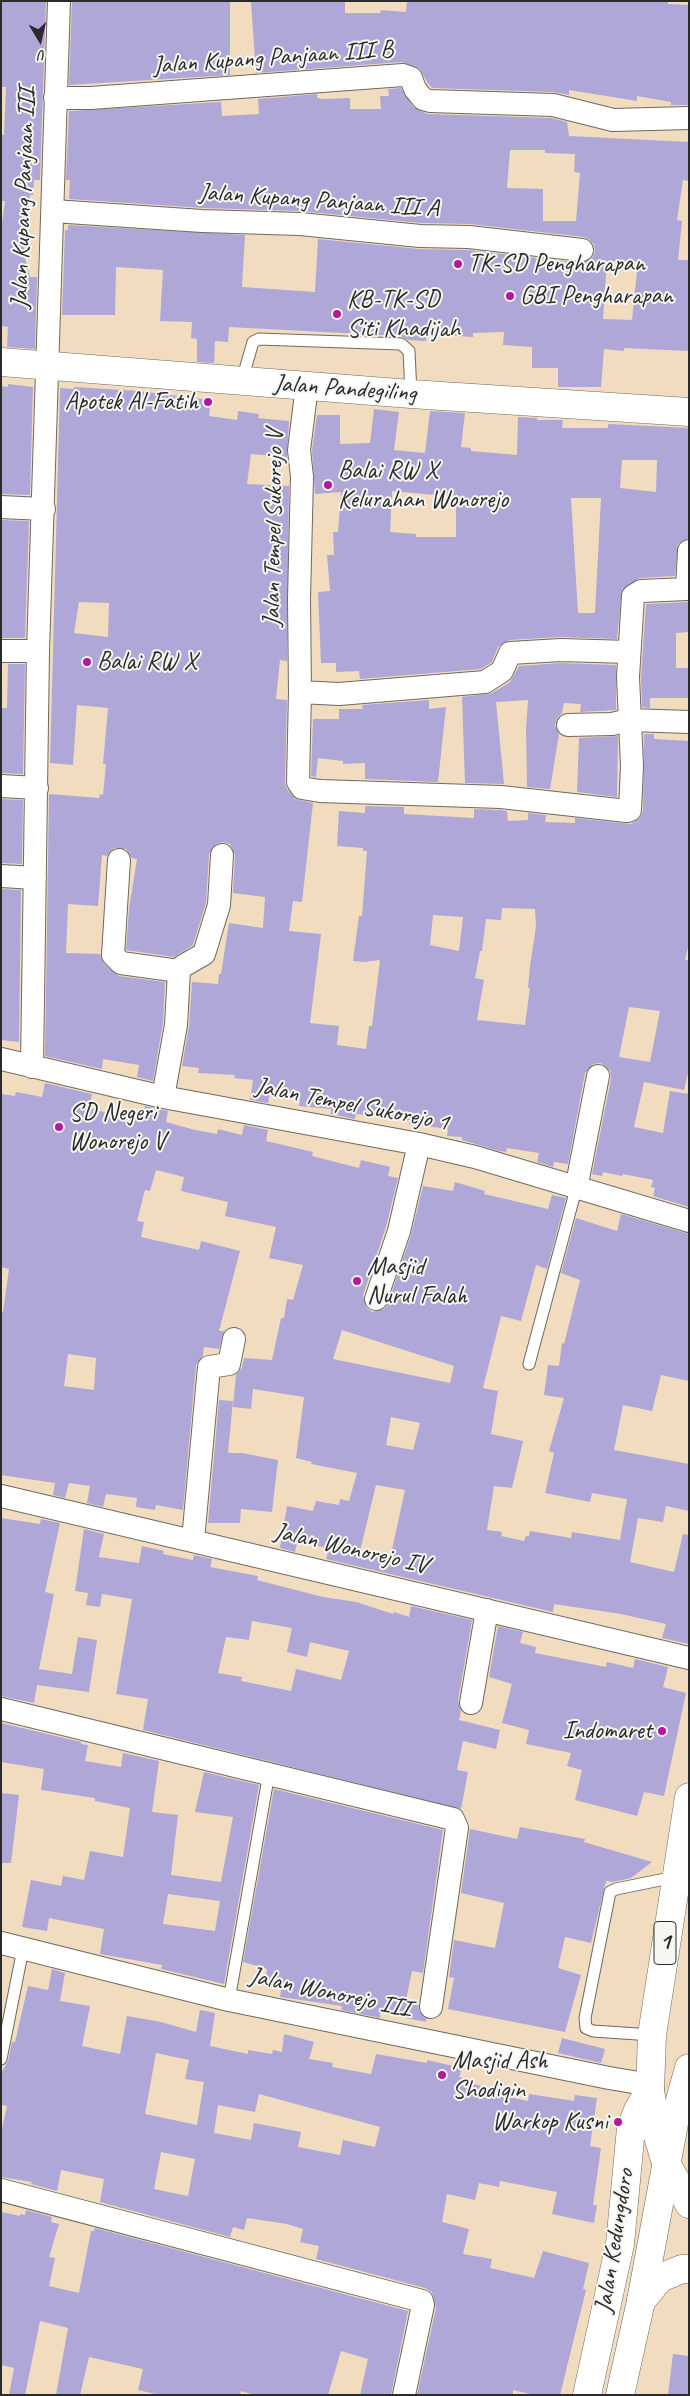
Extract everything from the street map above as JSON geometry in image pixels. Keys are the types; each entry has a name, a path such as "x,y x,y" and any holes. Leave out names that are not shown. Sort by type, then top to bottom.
{"main road":[{"name":"Jalan Pandegiling","path":"1,362 411,394 689,412"},
{"name":"1","path":"689,1797 652,2035 650,2087 656,2130 666,2164 689,2204"},
{"name":"Jalan Kedungdoro","path":"620,2395 641,2301 675,2118 689,2068"},
{"name":"Jalan Kedungdoro","path":"586,2395 620,2244 631,2128 650,2087"},
{"path":"641,2301 660,2278 682,2269 689,2269"}],"street":[{"name":"Jalan Kupang Panjaan III","path":"32,1067 38,651 44,510 58,1"},
{"name":"Jalan Kupang Panjaan III B","path":"55,98 91,98 403,75 411,78 415,90 423,98 430,101 553,106 613,120 689,118"},
{"name":"Jalan Kupang Panjaan III A","path":"53,211 202,221 300,224 420,236 468,237 582,250"},
{"name":"Jalan Tempel Sukorejo V","path":"307,386 299,450 302,477 298,782 302,788 320,791 501,796 627,811 630,810 632,766 630,720"},
{"path":"1,507 44,510"},
{"path":"630,720 629,652 633,596 641,591 687,590 689,551"},
{"path":"300,692 339,694 485,682 502,671 509,653 561,650 629,652"},
{"path":"1,651 38,651"},
{"path":"568,725 612,724 630,720 689,722"},
{"path":"1,786 37,788"},
{"path":"163,1096 176,1026 179,971 183,966 204,954 220,905 222,855"},
{"path":"119,860 113,955 121,963 179,971"},
{"path":"1,876 35,878"},
{"name":"Jalan Tempel Sukorejo 1","path":"1,1059 163,1096 419,1144 476,1157 576,1189 689,1221"},
{"path":"576,1189 598,1076"},
{"path":"376,1299 399,1231 419,1144"},
{"path":"193,1540 209,1367 229,1364 234,1339"},
{"name":"Jalan Wonorejo IV","path":"1,1496 689,1658"},
{"path":"472,1703 487,1610"},
{"path":"1,1709 448,1816 455,1822 456,1828 430,2007"},
{"name":"Jalan Wonorejo III","path":"1,1943 229,2000 650,2087"},
{"path":"1,2190 422,2301 423,2305 404,2395"}],"lane":[{"path":"242,381 253,342 259,339 401,344 409,351 411,394"},
{"path":"528,1364 576,1189"},
{"path":"229,2000 269,1774"},
{"path":"652,2035 593,2031 586,2028 585,2018 610,1892 616,1889 675,1878"},
{"path":"1,2059 23,1948"}],"building":[{"path":"1,1 46,1 40,180 34,180 33,195 30,195 24,254 30,277 37,277 35,349 7,347 8,327 1,326 1,231 5,201 1,201 1,135 4,135 6,87 1,87"},
{"path":"72,1 230,1 230,75 69,85"},
{"path":"345,1 345,13 380,13 381,10 406,12 407,1 668,1 668,4 689,5 689,105 671,105 671,102 637,96 637,101 569,90 569,95 553,92 432,88 420,69 402,62 256,73 251,2"},
{"path":"401,88 413,107 427,114 551,118 567,122 569,136 689,142 689,181 683,180 677,220 682,221 678,260 689,260 689,351 624,348 624,351 604,349 601,387 558,387 558,368 532,368 532,347 503,345 504,332 473,333 473,337 427,334 426,341 408,340 401,336 229,327 228,342 215,341 214,363 197,362 197,339 191,338 192,322 160,321 163,270 116,267 115,315 62,315 65,230 68,230 68,225 245,235 242,287 315,292 318,239 419,249 468,250 580,263 592,258 595,252 594,245 584,237 470,224 421,223 300,211 203,208 69,199 70,180 66,180 69,111 221,102 222,116 259,114 258,99 317,94 317,98 323,99 350,98 350,109 381,109 380,96 389,96 388,89","holes":["510,150 545,150 545,153 575,154 574,172 580,173 576,221 543,221 543,189 507,188","607,261 638,262 632,320 603,319"]},
{"path":"8,384 33,387 30,495 1,494 1,386 8,387"},
{"path":"74,387 138,391 211,400 209,416 237,420 238,411 259,414 258,418 289,421 287,457 251,454 247,484 289,486 287,661 280,660 276,699 287,700 285,782 287,789 295,799 313,803 302,902 293,901 289,931 321,934 310,1023 339,1026 337,1045 366,1049 369,1026 372,1026 380,960 353,961 359,916 362,916 367,851 363,851 363,848 337,846 339,811 365,813 365,806 404,807 404,814 474,818 474,809 500,810 507,811 508,821 528,820 528,813 546,815 545,822 575,823 575,818 631,824 640,818 643,811 644,734 654,734 654,739 689,741 689,943 685,960 689,960 689,1069 684,1090 644,1082 634,1127 663,1133 670,1091 689,1094 689,1207 653,1196 655,1188 651,1187 653,1180 603,1172 602,1176 592,1174 611,1079 610,1071 601,1063 593,1064 585,1073 568,1164 554,1162 553,1167 537,1162 539,1153 507,1148 506,1152 499,1151 462,1140 462,1137 447,1136 448,1129 409,1124 410,1120 356,1114 355,1119 331,1114 331,1109 299,1106 300,1097 270,1092 268,1103 250,1100 253,1080 234,1078 235,1075 198,1073 199,1068 182,1066 189,1026 192,982 218,984 229,923 263,928 265,897 233,893 235,855 230,844 223,842 216,844 209,854 206,903 193,945 174,957 126,950 129,909 137,859 132,858 126,849 114,848 107,856 102,855 98,906 68,904 66,953 100,954 104,964 119,976 165,982 163,1023 153,1081 137,1077 139,1065 103,1059 102,1069 45,1056 49,794 99,798 100,794 103,795 106,764 103,764 108,708 77,705 73,765 50,763 60,388 74,389","holes":["79,602 109,603 108,637 74,633","502,908 535,909 536,927 530,966 528,988 530,988 525,1025 477,1020 484,980 475,978 480,951 482,951 486,919 501,920","433,915 463,917 459,951 430,945","629,1007 660,1011 650,1062 619,1057"]},
{"path":"374,409 399,412 394,450 425,453 430,411 465,413 461,447 471,448 471,451 517,455 518,417 537,418 537,420 563,420 562,428 608,428 608,424 689,428 689,538 678,544 675,576 640,578 622,589 617,639 561,637 509,640 498,647 492,662 481,669 360,679 359,671 336,672 336,663 321,663 318,592 330,591 327,555 334,555 333,532 338,532 341,492 315,494 312,450 317,415 340,415 340,444 370,443","holes":["622,460 657,460 656,492 620,488","392,491 456,497 456,537 416,537 416,534 390,532","571,498 601,498 595,613 578,613"]},
{"path":"1,520 29,521 25,638 1,638"},
{"path":"689,602 689,632 676,633 676,668 689,668 689,698 650,698 650,708 642,707 641,677 646,604"},
{"path":"561,663 616,665 616,710 580,712 581,704 564,703 562,713 557,718 555,725 559,734 550,789 527,787 526,729 528,700 496,702 504,784 465,783 462,697 492,693 510,682 519,666"},
{"path":"8,664 25,664 23,774 1,773 1,708 7,708"},
{"path":"429,700 429,709 446,707 438,782 365,779 365,763 343,764 343,761 318,758 316,777 311,776 313,719 339,719 339,709 363,709 362,705"},
{"path":"618,736 617,797 577,792 579,738"},
{"path":"1,799 23,800 22,864 1,863"},
{"path":"1,889 21,890 19,1042 1,1040"},
{"path":"45,1083 92,1094 89,1108 142,1122 145,1106 168,1111 166,1122 195,1130 217,1134 218,1129 242,1135 244,1125 268,1130 266,1141 313,1152 312,1156 359,1168 361,1160 390,1167 388,1176 398,1178 386,1227 363,1295 366,1307 372,1312 384,1309 388,1303 411,1235 423,1186 453,1191 455,1182 485,1191 484,1194 548,1209 552,1195 566,1198 547,1269 536,1265 521,1321 501,1316 483,1388 498,1391 491,1434 523,1441 512,1488 494,1486 487,1530 502,1532 501,1536 524,1541 526,1536 529,1536 530,1531 571,1538 572,1532 620,1540 627,1499 592,1493 590,1502 545,1493 554,1453 549,1451 564,1398 544,1395 548,1365 559,1366 562,1343 564,1344 580,1280 561,1273 576,1218 617,1231 621,1214 689,1234 689,1381 661,1375 652,1411 623,1405 614,1450 689,1464 689,1511 666,1506 663,1522 638,1518 630,1562 674,1572 683,1534 689,1535 689,1644 662,1638 666,1624 621,1614 554,1604 553,1612 326,1559 329,1548 297,1542 295,1552 280,1548 287,1506 313,1511 316,1501 339,1505 340,1499 349,1501 357,1473 311,1464 312,1462 296,1458 304,1397 253,1389 251,1409 233,1407 236,1375 242,1367 244,1358 272,1360 281,1318 284,1318 287,1299 293,1300 303,1265 269,1258 276,1227 225,1216 228,1202 181,1191 184,1177 156,1170 150,1191 145,1190 137,1221 144,1222 141,1237 199,1250 201,1241 240,1251 219,1331 224,1331 219,1349 204,1347 203,1356 196,1365 183,1510 156,1505 155,1510 136,1507 137,1498 106,1494 103,1507 87,1503 90,1486 69,1483 65,1498 53,1495 55,1483 1,1475 1,1312 3,1312 9,1269 1,1267 1,1094 15,1096 16,1092 42,1097","holes":["342,1330 454,1366 450,1383 333,1359","68,1354 96,1358 94,1390 64,1386","391,1417 420,1423 413,1450 386,1445","376,1485 405,1490 390,1559 360,1551"]},
{"path":"219,1400 233,1401 228,1453 242,1453 278,1460 272,1512 241,1509 240,1523 208,1523"},
{"path":"1,1518 40,1524 41,1519 60,1523 45,1592 54,1594 39,1669 72,1674 78,1637 97,1640 89,1692 37,1685 34,1703 1,1696"},
{"path":"84,1529 104,1534 99,1557 139,1563 142,1546 164,1551 163,1554 193,1560 194,1555 212,1559 210,1567 258,1576 257,1580 323,1597 356,1602 393,1614 394,1612 409,1617 411,1606 472,1620 458,1701 461,1711 459,1720 500,1730 496,1749 463,1741 457,1770 468,1772 461,1809 143,1730 148,1699 116,1694 132,1599 102,1594 100,1607 86,1605 88,1593 75,1591","holes":["252,1621 292,1628 287,1652 307,1657 310,1642 349,1651 341,1680 296,1669 291,1691 241,1681 242,1677 218,1673 226,1637 249,1640"]},
{"path":"498,1626 523,1632 520,1643 536,1647 535,1653 606,1667 607,1662 633,1668 635,1659 668,1667 663,1687 686,1693 664,1796 644,1792 637,1816 575,1800 582,1770 567,1766 571,1753 526,1744 529,1730 502,1723 512,1684 489,1677"},
{"path":"1,1723 88,1745 85,1761 121,1767 123,1753 159,1761 152,1812 178,1815 171,1875 221,1882 233,1817 195,1812 204,1772 259,1785 224,1984 161,1969 162,1965 100,1954 104,1929 49,1918 47,1931 22,1927 31,1880 61,1886 63,1876 84,1880 90,1851 123,1857 130,1808 95,1801 95,1798 41,1790 44,1769 1,1762","holes":["168,1894 220,1901 215,1931 163,1924"]},
{"path":"274,1789 443,1830 423,1973 412,1971 406,2000 418,2003 419,2011 426,2019 426,2022 380,2013 380,2018 341,2010 342,2006 280,1997 282,1984 265,1981 267,1969 243,1962"},
{"path":"1,1793 19,1795 11,1863 1,1863"},
{"path":"520,1827 585,1839 584,1842 652,1862 631,1878 613,1882 606,1881 591,1943 565,1937 558,1968 581,1975 565,2032 448,2009 454,1978 449,1977 454,1940 495,1948 504,1903 461,1893 470,1829 517,1839"},
{"path":"52,1969 65,1973 60,2001 90,2006 82,2046 120,2054 127,2016 161,2022 196,2032 200,2010 215,2013 210,2046 248,2054 248,2050 272,2054 273,2050 282,2052 284,2034 314,2042 309,2059 333,2063 332,2067 371,2074 376,2054 427,2063 427,2060 462,2068 459,2077 474,2081 473,2084 499,2090 498,2095 528,2101 529,2094 574,2101 575,2095 597,2098 590,2146 601,2148 593,2205 597,2205 594,2223 552,2214 557,2192 500,2181 499,2187 479,2183 475,2200 447,2194 442,2222 469,2229 463,2254 492,2259 490,2268 534,2278 543,2251 589,2263 583,2289 586,2290 560,2395 534,2395 513,2390 513,2395 417,2395 436,2308 432,2292 425,2288 316,2259 319,2246 300,2242 303,2229 287,2224 247,2218 244,2230 233,2227 230,2237 100,2202 104,2179 61,2170 57,2191 31,2184 32,2182 1,2177 1,2133 7,2106 1,2105 1,2074 8,2061 12,2042 15,2042 28,1986 48,1990","holes":["156,2053 189,2060 185,2079 204,2082 197,2125 145,2114","259,2094 380,2127 375,2147 343,2140 340,2155 298,2147 301,2132 254,2123 251,2140 214,2133 218,2105 255,2112","161,2152 195,2159 188,2196 154,2189"]},
{"path":"562,2038 605,2049 601,2063 558,2053"},
{"path":"26,2210 52,2217 51,2222 59,2224 49,2257 55,2258 49,2286 79,2293 91,2231 94,2231 95,2228 408,2311 391,2395 360,2395 368,2359 341,2351 328,2395 255,2395 241,2391 240,2395 160,2395 138,2390 143,2369 89,2357 80,2395 56,2395 68,2328 40,2321 25,2395 9,2395 14,2368 1,2365 1,2212 20,2216 20,2214 25,2215"},
{"path":"673,2354 689,2356 689,2390 687,2395 668,2395"}],"place":[{"name":"TK-SD Pengharapan","path":"458,264"},
{"name":"GBI Pengharapan","path":"510,296"},
{"name":"KB-TK-SD Siti Khadijah","path":"337,314"},
{"name":"Apotek Al-Fatih","path":"208,402"},
{"name":"Balai RW X Kelurahan Wonorejo","path":"328,485"},
{"name":"Balai RW X","path":"87,662"},
{"name":"SD Negeri Wonorejo V","path":"59,1127"},
{"name":"Masjid Nurul Falah","path":"357,1281"},
{"name":"Indomaret","path":"662,1731"},
{"name":"Masjid Ash Shodiqin","path":"442,2075"},
{"name":"Warkop Kusni","path":"618,2122"}]}
